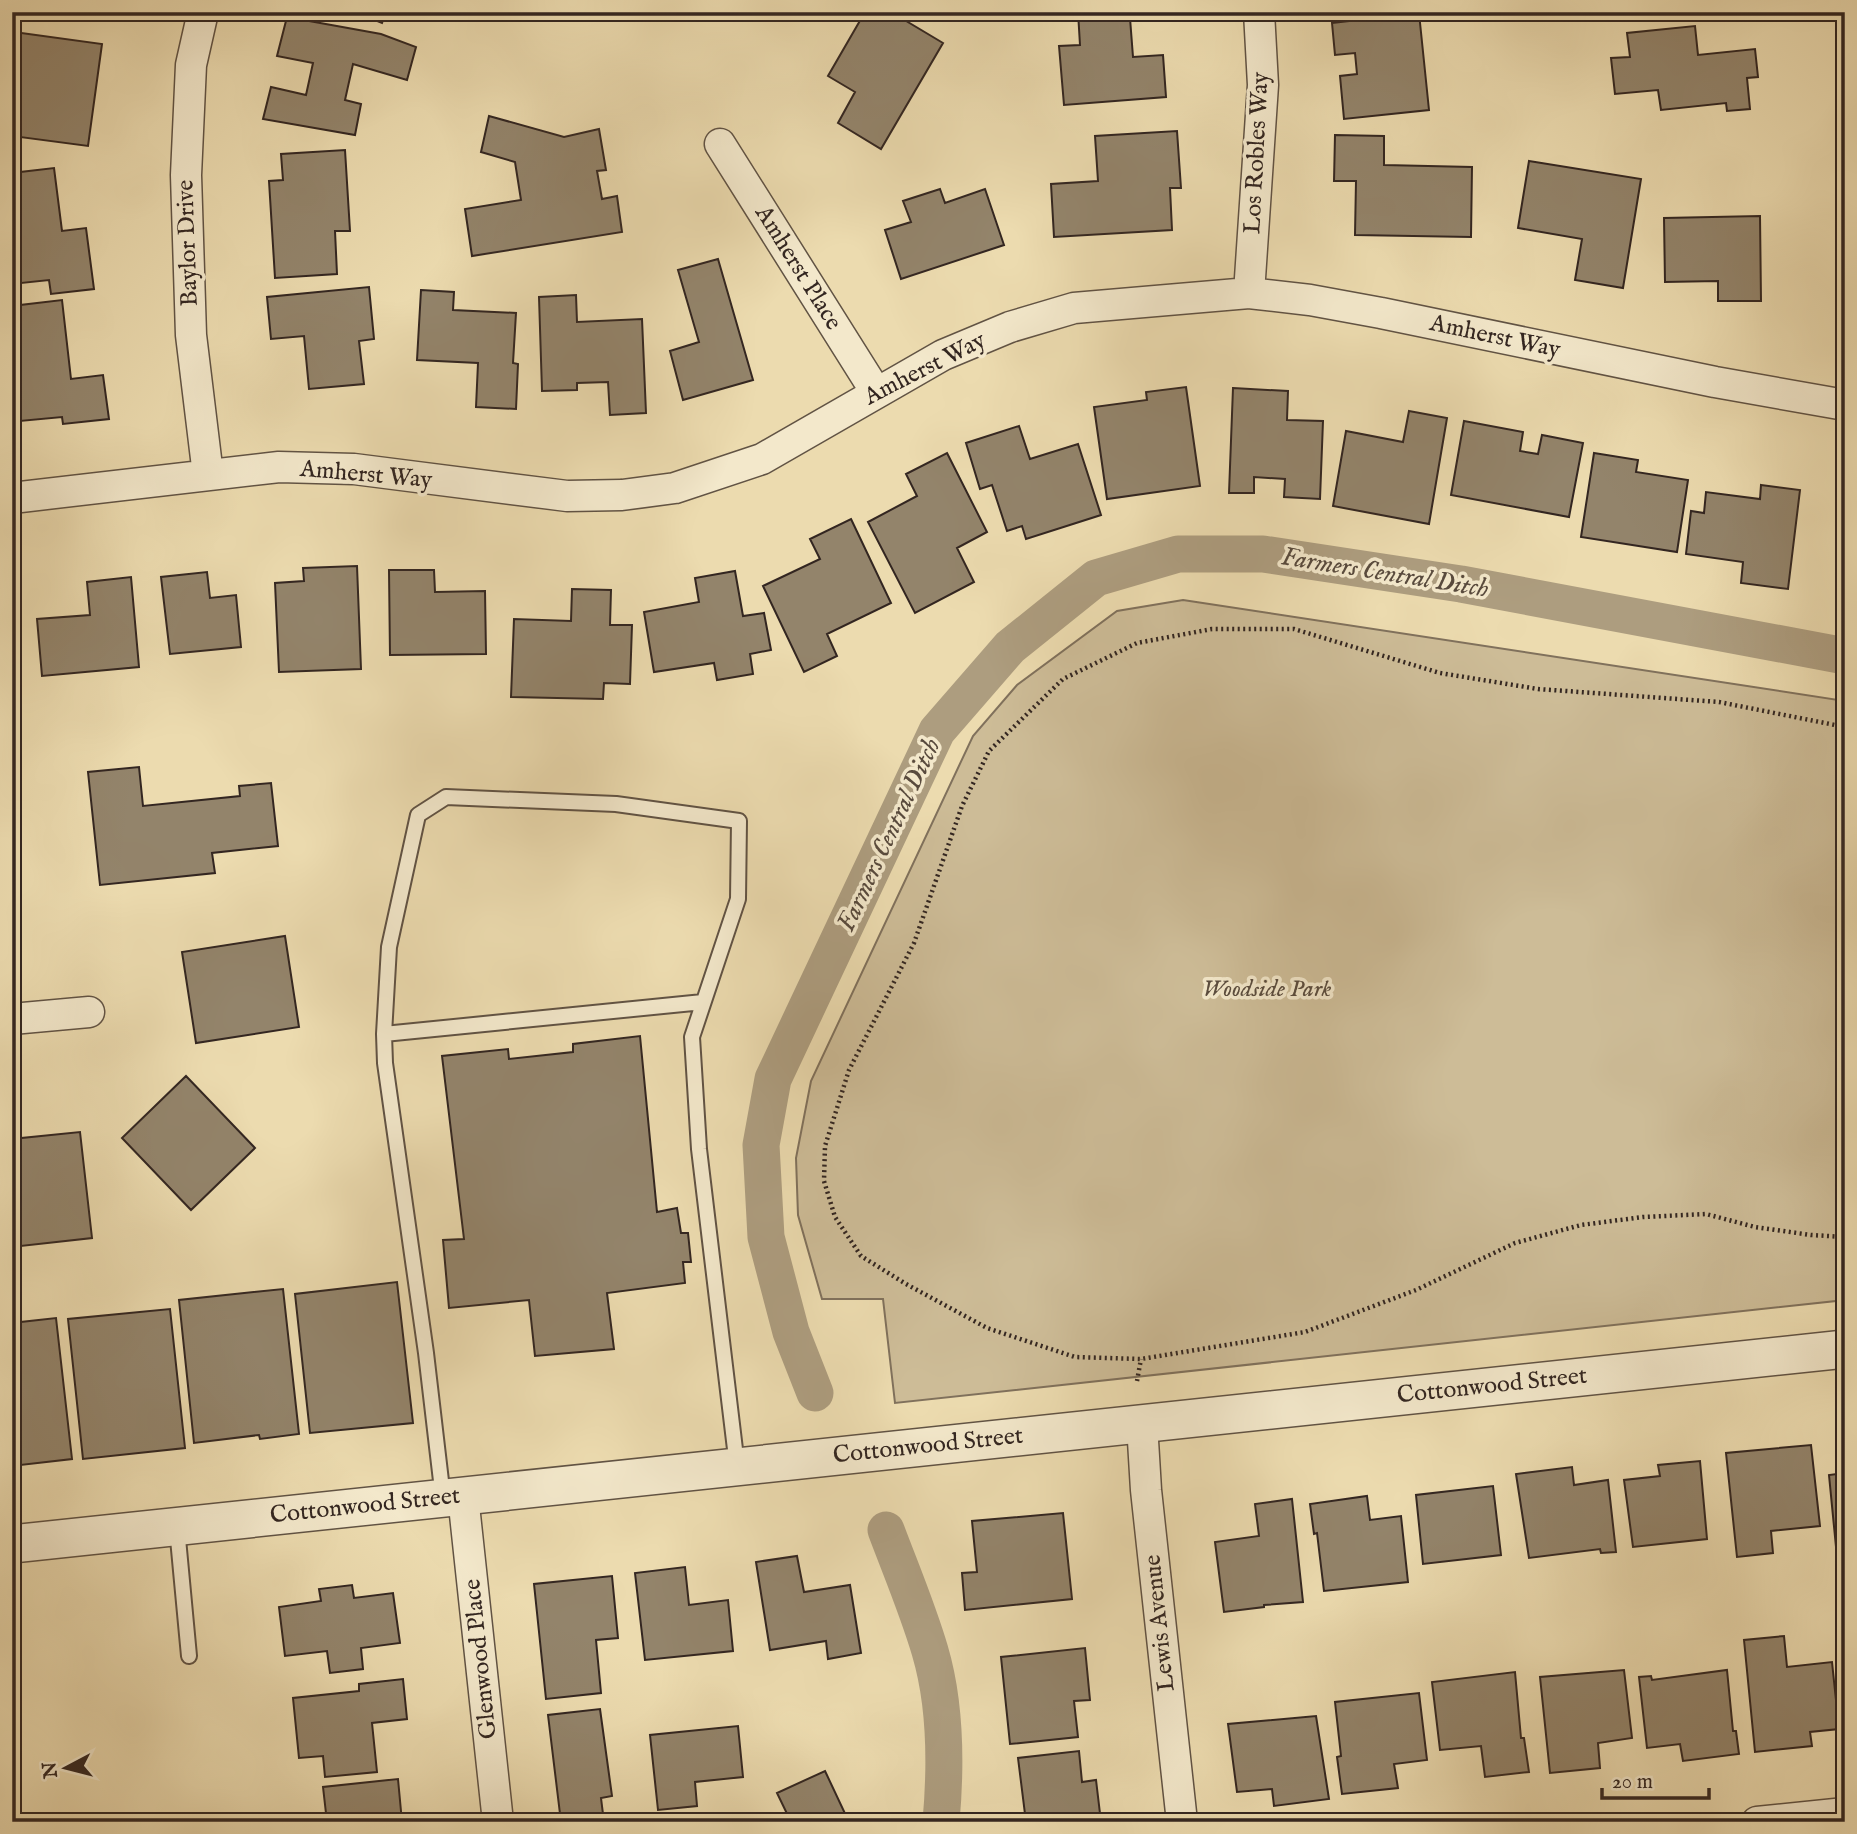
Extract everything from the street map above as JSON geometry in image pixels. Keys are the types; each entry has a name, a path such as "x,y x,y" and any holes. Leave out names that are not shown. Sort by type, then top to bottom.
{"street":[{"name":"Baylor Drive","path":"203,12 191,65 186,175 191,335 208,475"},
{"name":"Los Robles Way","path":"1249,293 1263,85 1259,12"},
{"name":"Amherst Place","path":"720,144 876,392"},
{"name":"Amherst Way","path":"12,498 279,467 354,469 567,496 622,495 675,488 762,459 943,355 999,331 1074,309 1249,293 1310,300 1369,311 1715,382 1845,405"},
{"path":"12,1019 89,1012"},
{"name":"Cottonwood Street","path":"12,1544 1845,1349"},
{"name":"Lewis Avenue","path":"1142,1424 1146,1490 1182,1822"},
{"name":"Glenwood Place","path":"453,1497 498,1822"},
{"path":"1757,1822 1845,1813"}],"lane":[{"path":"453,1497 426,1353 385,1063 384,1034 389,947 418,816 446,797 616,804 739,821 738,899 692,1037 698,1149 737,1466"},
{"path":"384,1034 702,1002"},
{"path":"177,1527 189,1656"}],"path":[{"path":"1845,727 1719,702 1538,689 1440,673 1294,629 1212,629 1137,643 1063,679 989,751 962,806 915,943 849,1070 825,1146 824,1181 835,1217 861,1256 906,1284 988,1328 1075,1357 1141,1359 1306,1332 1416,1290 1515,1243 1581,1225 1643,1217 1706,1214 1755,1227 1845,1237"},
{"path":"1137,1381 1141,1359"}],"green space":[{"name":"Woodside Park","path":"1183,600 1845,701 1845,1300 895,1403 883,1299 822,1299 798,1215 796,1158 811,1081 973,736 1017,685 1117,611"}],"building":[{"path":"355,12 386,12 382,23"},
{"path":"865,12 891,12 943,43 881,149 838,123 855,92 828,76"},
{"path":"1078,12 1160,12 1160,16 1130,18 1133,57 1163,55 1166,97 1064,105 1059,46 1080,45"},
{"path":"1419,13 1429,110 1344,119 1340,76 1357,74 1355,53 1335,55 1332,23"},
{"path":"287,17 381,34 416,47 407,80 353,64 345,100 361,104 355,135 263,119 271,87 306,95 313,63 277,56"},
{"path":"1695,26 1698,55 1755,49 1758,77 1747,78 1750,109 1727,111 1726,103 1661,110 1658,90 1615,94 1611,58 1630,57 1627,33"},
{"path":"14,32 102,44 88,146 12,136"},
{"path":"489,116 564,137 599,129 606,170 597,171 602,199 617,196 622,232 472,256 465,209 521,200 515,162 481,152"},
{"path":"1177,131 1181,188 1170,188 1172,230 1054,237 1051,184 1098,181 1095,136"},
{"path":"1335,135 1384,136 1384,165 1472,167 1471,237 1355,235 1356,181 1334,181"},
{"path":"345,150 350,231 335,231 337,274 275,278 269,181 283,180 281,154"},
{"path":"1529,161 1641,179 1623,288 1575,280 1582,239 1518,228"},
{"path":"54,168 62,231 86,228 94,289 51,294 49,280 12,284 12,173"},
{"path":"940,189 945,203 985,189 1004,245 901,279 885,230 911,222 903,201"},
{"path":"1760,216 1761,301 1718,301 1718,281 1665,282 1664,218"},
{"path":"718,259 753,380 683,400 670,351 699,342 678,270"},
{"path":"369,287 374,339 359,341 364,384 309,389 304,336 271,339 267,297"},
{"path":"421,290 454,292 453,310 516,313 513,363 518,364 516,409 476,407 478,363 417,360"},
{"path":"576,295 577,322 642,319 646,413 610,415 608,382 577,383 577,390 542,391 539,297"},
{"path":"62,300 71,379 103,375 109,419 63,424 62,417 20,421 12,352 12,306"},
{"path":"1186,387 1200,486 1107,499 1094,407 1147,400 1146,392"},
{"path":"1233,388 1288,391 1287,420 1323,421 1320,499 1284,497 1285,479 1254,477 1254,493 1229,493"},
{"path":"1409,411 1447,418 1429,524 1333,506 1346,431 1403,442"},
{"path":"1464,421 1523,432 1520,451 1538,454 1542,435 1583,443 1569,517 1451,495"},
{"path":"1019,426 1030,459 1078,444 1101,515 1026,539 1022,526 1007,531 992,485 980,489 966,443"},
{"path":"947,453 987,532 957,548 974,582 915,613 868,522 917,496 906,474"},
{"path":"1594,453 1638,460 1636,472 1688,480 1677,552 1581,537"},
{"path":"1761,485 1800,490 1788,589 1741,583 1743,562 1686,554 1691,511 1704,513 1706,492 1760,499"},
{"path":"851,519 891,603 827,634 837,656 804,672 763,586 820,559 810,539"},
{"path":"357,566 361,669 279,672 275,583 304,581 303,568"},
{"path":"389,570 434,570 435,592 485,591 486,654 390,655"},
{"path":"735,571 743,616 764,613 771,650 750,654 753,674 717,680 714,663 654,672 644,612 699,602 695,578"},
{"path":"207,572 210,598 236,595 241,647 170,654 161,577"},
{"path":"131,577 139,667 42,676 37,619 90,615 87,582"},
{"path":"572,589 611,590 610,625 632,625 630,684 604,683 603,699 511,697 514,619 571,621"},
{"path":"139,767 143,806 240,796 239,786 271,783 278,846 212,853 215,873 100,885 88,772"},
{"path":"285,936 299,1027 196,1043 182,952"},
{"path":"640,1036 657,1212 677,1208 681,1233 688,1233 691,1262 683,1262 685,1283 607,1293 614,1349 535,1356 529,1300 449,1308 443,1240 464,1239 442,1056 508,1049 509,1059 573,1052 573,1044"},
{"path":"186,1076 255,1148 191,1210 122,1138"},
{"path":"80,1132 92,1238 12,1247 12,1139"},
{"path":"397,1282 413,1423 310,1433 295,1294"},
{"path":"283,1289 299,1434 260,1439 259,1435 194,1443 179,1300"},
{"path":"170,1309 185,1448 83,1459 68,1319"},
{"path":"56,1318 72,1459 12,1466 12,1323"},
{"path":"1811,1445 1820,1526 1771,1531 1773,1553 1737,1557 1726,1453"},
{"path":"1700,1461 1707,1539 1633,1547 1624,1480 1660,1476 1658,1465"},
{"path":"1572,1467 1574,1485 1608,1480 1616,1552 1601,1553 1600,1549 1529,1558 1516,1474"},
{"path":"1845,1473 1845,1546 1836,1547 1829,1475"},
{"path":"1493,1486 1501,1555 1423,1564 1416,1495"},
{"path":"1367,1496 1370,1520 1401,1516 1408,1582 1324,1591 1317,1533 1314,1534 1310,1504"},
{"path":"1292,1499 1303,1602 1224,1612 1215,1542 1259,1536 1255,1504"},
{"path":"1063,1513 1072,1599 965,1610 962,1573 977,1572 972,1521"},
{"path":"797,1556 804,1592 850,1585 861,1653 828,1659 826,1641 770,1650 756,1562"},
{"path":"685,1567 689,1605 728,1600 733,1651 645,1660 635,1573"},
{"path":"612,1576 618,1638 596,1640 601,1693 546,1699 534,1584"},
{"path":"352,1585 354,1598 393,1593 400,1643 361,1648 363,1669 330,1673 327,1651 285,1656 279,1607 321,1601 319,1589"},
{"path":"1784,1636 1787,1667 1832,1662 1839,1729 1810,1732 1812,1746 1755,1752 1744,1640"},
{"path":"1085,1648 1090,1700 1074,1701 1078,1737 1010,1744 1001,1657"},
{"path":"1624,1670 1632,1738 1598,1743 1600,1768 1550,1773 1540,1677"},
{"path":"1727,1670 1733,1731 1736,1731 1739,1754 1683,1761 1680,1744 1647,1748 1639,1677 1651,1676 1652,1680"},
{"path":"1515,1672 1521,1738 1524,1738 1529,1772 1485,1777 1481,1746 1440,1750 1432,1682"},
{"path":"403,1679 407,1719 372,1723 377,1772 325,1777 323,1756 299,1758 293,1698 359,1691 359,1684"},
{"path":"1419,1693 1427,1760 1394,1764 1398,1788 1342,1794 1337,1757 1341,1756 1335,1702"},
{"path":"600,1709 612,1796 601,1798 604,1822 561,1822 548,1715"},
{"path":"1316,1716 1329,1799 1274,1806 1272,1789 1237,1792 1228,1724"},
{"path":"738,1726 743,1777 695,1782 697,1806 658,1810 650,1735"},
{"path":"1079,1751 1082,1782 1096,1780 1101,1822 1026,1822 1018,1758"},
{"path":"825,1771 849,1822 791,1822 777,1793"},
{"path":"398,1779 402,1822 327,1822 323,1787"}],"waterway":[{"name":"Farmers Central Ditch","path":"815,1393 791,1332 766,1237 761,1145 773,1079 937,731 1010,647 1096,578 1178,554 1263,554 1461,584 1845,656"},
{"name":"Farmers Central Ditch","path":"886,1530 920,1620 939,1693 944,1779 941,1822"}]}
